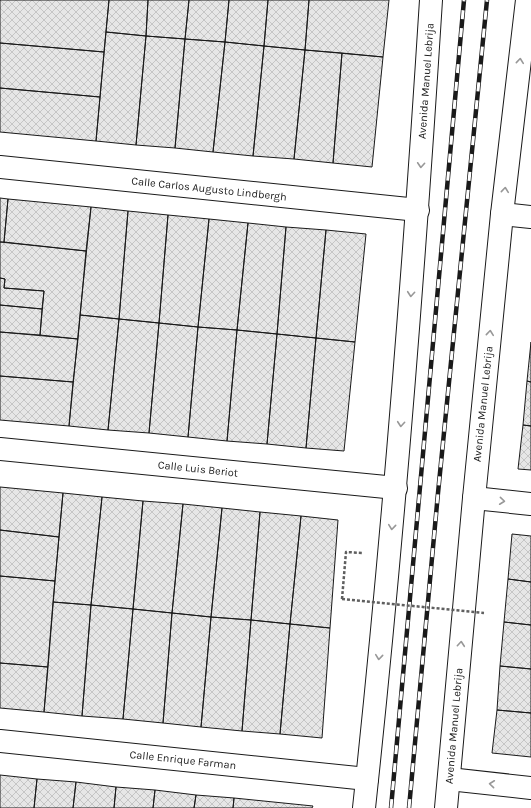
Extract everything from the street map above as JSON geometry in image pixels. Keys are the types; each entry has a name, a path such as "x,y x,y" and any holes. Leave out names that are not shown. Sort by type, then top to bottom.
{"main road":[{"name":"Avenida Manuel Lebrija","path":"364,808 396,488 418,210 431,0"},
{"name":"Avenida Manuel Lebrija","path":"446,808 474,498 502,214 527,0"},
{"name":"Calle Carlos Augusto Lindbergh","path":"0,167 418,210"},
{"path":"502,214 531,217"},
{"name":"Calle Luis Beriot","path":"0,449 396,488"},
{"path":"474,498 531,504"},
{"name":"Calle Enrique Farman","path":"0,741 367,779"},
{"path":"449,779 531,788"}],"path":[{"path":"346,552 342,599 484,613"}],"building":[{"path":"0,0 109,0 104,52 0,43"},
{"path":"109,0 148,0 146,36 106,32"},
{"path":"148,0 189,0 185,39 146,36"},
{"path":"189,0 229,0 225,42 185,39"},
{"path":"229,0 268,0 264,46 225,42"},
{"path":"268,0 309,0 305,50 264,46"},
{"path":"309,0 389,0 383,57 305,50"},
{"path":"106,32 146,36 136,145 96,141"},
{"path":"146,36 185,39 175,148 136,145"},
{"path":"185,39 225,42 213,152 175,148"},
{"path":"225,42 264,46 253,156 213,152"},
{"path":"0,43 104,52 100,97 0,88"},
{"path":"264,46 305,50 294,159 253,156"},
{"path":"305,50 342,53 333,163 294,159"},
{"path":"342,53 383,57 372,167 333,163"},
{"path":"0,88 100,97 96,141 0,132"},
{"path":"0,198 8,199 4,242 0,242"},
{"path":"8,199 91,207 86,251 4,242"},
{"path":"91,207 128,211 119,319 80,315"},
{"path":"128,211 168,215 159,323 119,319"},
{"path":"168,215 209,219 198,327 159,323"},
{"path":"209,219 248,223 237,330 198,327"},
{"path":"248,223 286,227 277,334 237,330"},
{"path":"286,227 326,230 316,338 277,334"},
{"path":"326,230 366,234 355,342 316,338"},
{"path":"0,242 86,251 78,339 40,335 44,291 4,288 5,279 0,278"},
{"path":"0,278 5,279 4,288 44,291 42,309 0,305"},
{"path":"0,305 42,309 40,335 0,332"},
{"path":"80,315 119,319 108,430 69,426"},
{"path":"119,319 159,323 149,433 108,430"},
{"path":"159,323 198,327 188,437 149,433"},
{"path":"198,327 237,330 227,441 188,437"},
{"path":"237,330 277,334 267,444 227,441"},
{"path":"0,332 78,339 73,382 0,376"},
{"path":"277,334 316,338 306,448 267,444"},
{"path":"316,338 355,342 344,451 306,448"},
{"path":"531,342 531,382 527,381"},
{"path":"0,376 73,382 69,426 0,420"},
{"path":"527,381 531,382 531,426 523,425"},
{"path":"523,425 531,426 531,470 518,469"},
{"path":"0,487 63,493 59,537 0,530"},
{"path":"63,493 102,497 91,605 53,602"},
{"path":"102,497 143,501 133,609 91,605"},
{"path":"143,501 183,504 172,613 133,609"},
{"path":"183,504 222,508 211,617 172,613"},
{"path":"222,508 260,512 251,620 211,617"},
{"path":"260,512 301,516 290,624 251,620"},
{"path":"301,516 338,520 330,628 290,624"},
{"path":"0,530 59,537 55,581 0,576"},
{"path":"512,534 531,536 531,582 508,579"},
{"path":"0,576 55,581 48,667 0,663"},
{"path":"508,579 531,582 531,625 504,622"},
{"path":"53,602 91,605 82,716 44,712"},
{"path":"91,605 133,609 123,719 82,716"},
{"path":"133,609 172,613 163,723 123,719"},
{"path":"172,613 211,617 201,727 163,723"},
{"path":"211,617 251,620 242,731 201,727"},
{"path":"251,620 290,624 280,734 242,731"},
{"path":"504,622 531,625 531,669 500,666"},
{"path":"290,624 330,628 322,738 280,734"},
{"path":"0,663 48,667 44,712 0,708"},
{"path":"500,666 531,669 531,713 497,710"},
{"path":"497,710 531,713 531,757 492,753"},
{"path":"0,775 37,779 34,808 0,808"},
{"path":"37,779 76,782 73,808 34,808"},
{"path":"76,782 116,787 114,808 73,808"},
{"path":"116,787 155,790 153,808 114,808"},
{"path":"155,790 196,795 194,808 153,808"},
{"path":"196,795 234,798 233,808 194,808"},
{"path":"234,798 313,806 312,808 233,808"}],"railway":[{"path":"391,808 464,0"},
{"path":"409,808 438,493 487,0"}]}
